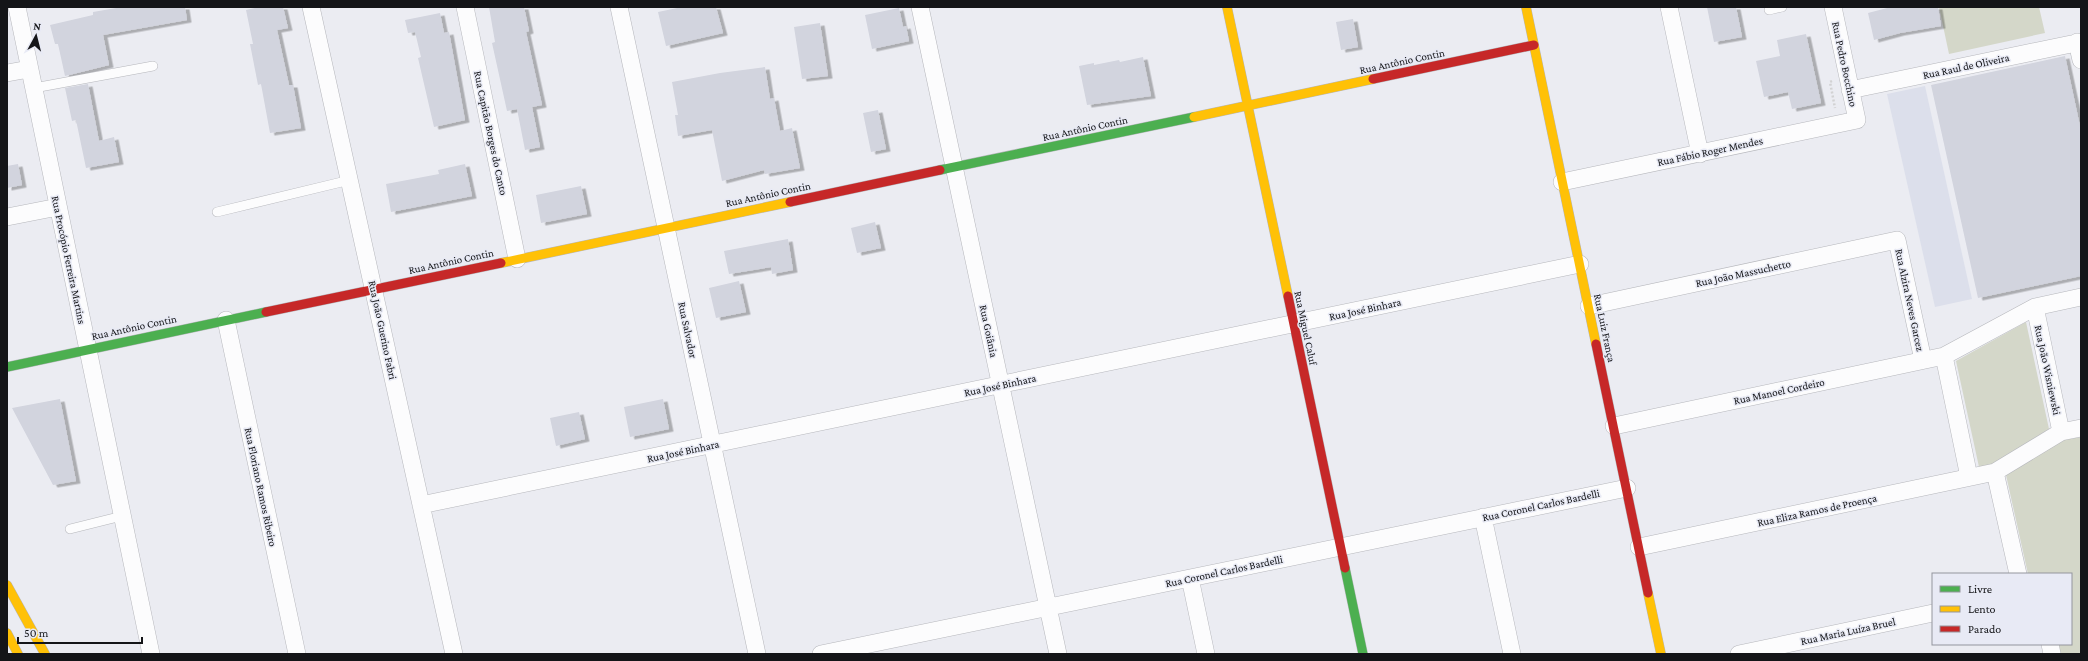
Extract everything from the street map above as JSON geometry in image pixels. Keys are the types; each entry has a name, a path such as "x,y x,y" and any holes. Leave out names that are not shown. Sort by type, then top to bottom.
{"main road":[{"name":"Rua Miguel Caluf","path":"1227,7 1363,654"},
{"name":"Rua Luiz França","path":"1526,7 1661,654"},
{"name":"Rua Antônio Contin","path":"7,366 1534,45"},
{"path":"7,585 45,654"},
{"path":"7,633 18,654"}],"street":[{"name":"Rua Procópio Ferreira Martins","path":"17,7 151,654"},
{"name":"Rua João Guerino Fabri","path":"311,7 454,654"},
{"name":"Rua Capitão Borges do Canto","path":"465,7 517,259"},
{"name":"Rua Salvador","path":"619,7 757,654"},
{"name":"Rua Goiânia","path":"920,7 1058,654"},
{"path":"1669,7 1700,154"},
{"name":"Rua Pedro Bocchino","path":"1833,7 1857,120"},
{"path":"2079,42 2081,60"},
{"name":"Rua Raul de Oliveira","path":"1850,90 2079,42"},
{"path":"7,73 30,69"},
{"name":"Rua Fábio Roger Mendes","path":"1562,182 1857,120"},
{"path":"7,217 58,207"},
{"name":"Rua João Massuchetto","path":"1588,306 1897,240"},
{"name":"Rua Alzira Neves Garcez","path":"1897,240 1923,360"},
{"name":"Rua José Binhara","path":"421,505 1580,264"},
{"name":"Rua Manoel Cordeiro","path":"1614,426 1944,356 2035,307 2081,298"},
{"name":"Rua João Wisniewski","path":"2035,307 2061,432"},
{"name":"Rua Floriano Ramos Ribeiro","path":"226,320 297,654"},
{"path":"1944,356 1969,477"},
{"path":"2018,573 1995,472 2061,432 2081,428"},
{"name":"Rua Eliza Ramos de Proença","path":"1639,548 1995,472"},
{"name":"Rua Coronel Carlos Bardelli","path":"821,654 1626,488"},
{"path":"1483,517 1512,654"},
{"path":"1190,578 1206,654"},
{"name":"Rua Maria Luíza Bruel","path":"1739,654 1932,613"}],"lane":[{"path":"1769,10 1782,7"},
{"path":"34,88 153,66"},
{"path":"217,212 350,180"},
{"path":"70,529 122,516"}],"shaded area":[{"path":"1939,7 2039,7 2045,33 1949,54"},
{"path":"1925,86 1972,299 1935,307 1887,94"},
{"path":"2026,322 2049,429 1992,464 1979,467 1956,361"},
{"path":"2081,437 2081,654 2059,654 2057,645 2072,645 2072,573 2028,573 2006,475 2064,440"}],"building":[{"path":"122,7 185,7 187,20 103,35 109,65 65,76 58,44 55,44 50,25 93,15 93,12"},
{"path":"260,7 283,7 288,28 277,30 289,85 293,85 301,128 270,133 261,84 258,85 250,44 253,44 246,10"},
{"path":"489,7 524,7 529,31 526,32 542,105 532,107 540,147 525,150 517,109 507,111 492,43 495,42"},
{"path":"682,7 716,7 723,33 666,46 658,12"},
{"path":"1707,7 1736,7 1742,37 1714,42"},
{"path":"1891,7 1938,7 1941,26 1900,33 1874,40 1868,13"},
{"path":"899,8 903,27 906,26 909,41 872,49 865,15"},
{"path":"440,13 444,33 449,32 465,120 434,127 418,58 421,57 415,32 408,33 405,20"},
{"path":"1353,19 1358,47 1341,50 1336,22"},
{"path":"820,23 828,76 802,79 794,27"},
{"path":"1806,34 1821,103 1792,109 1788,92 1764,97 1756,61 1780,56 1777,40"},
{"path":"2065,56 2081,131 2081,276 1978,298 1931,85"},
{"path":"1143,57 1151,96 1087,105 1079,66 1094,63 1094,65 1119,60 1120,62"},
{"path":"765,67 770,99 774,98 780,131 792,128 800,168 765,174 764,170 722,181 712,130 678,136 675,115 678,115 672,82 720,73"},
{"path":"88,84 99,141 114,137 119,162 86,168 76,120 72,121 65,88"},
{"path":"878,110 886,149 871,152 863,113"},
{"path":"18,164 22,185 7,188 7,166"},
{"path":"465,164 472,196 391,212 386,184 439,174 438,170"},
{"path":"581,186 587,214 541,223 536,195"},
{"path":"875,222 881,248 857,253 851,228"},
{"path":"788,239 793,270 772,274 771,267 729,274 724,251"},
{"path":"739,281 746,312 716,318 709,288"},
{"path":"60,399 76,481 53,485 12,408"},
{"path":"663,399 669,429 630,437 624,407"},
{"path":"579,412 585,439 556,446 550,418"}],"traffic: fast":[{"path":"940,170 1194,117"},
{"path":"7,367 266,312"},
{"path":"1345,568 1363,654"}],"traffic: slow":[{"path":"1227,7 1288,296"},
{"path":"1526,7 1596,344"},
{"path":"1194,117 1373,79"},
{"path":"501,263 790,202"},
{"path":"7,585 45,654"},
{"path":"1648,593 1661,654"},
{"path":"7,633 18,654"}],"traffic: jam":[{"path":"1373,79 1534,45"},
{"path":"790,202 940,170"},
{"path":"266,312 501,263"},
{"path":"1288,296 1345,568"},
{"path":"1596,344 1648,593"}]}
